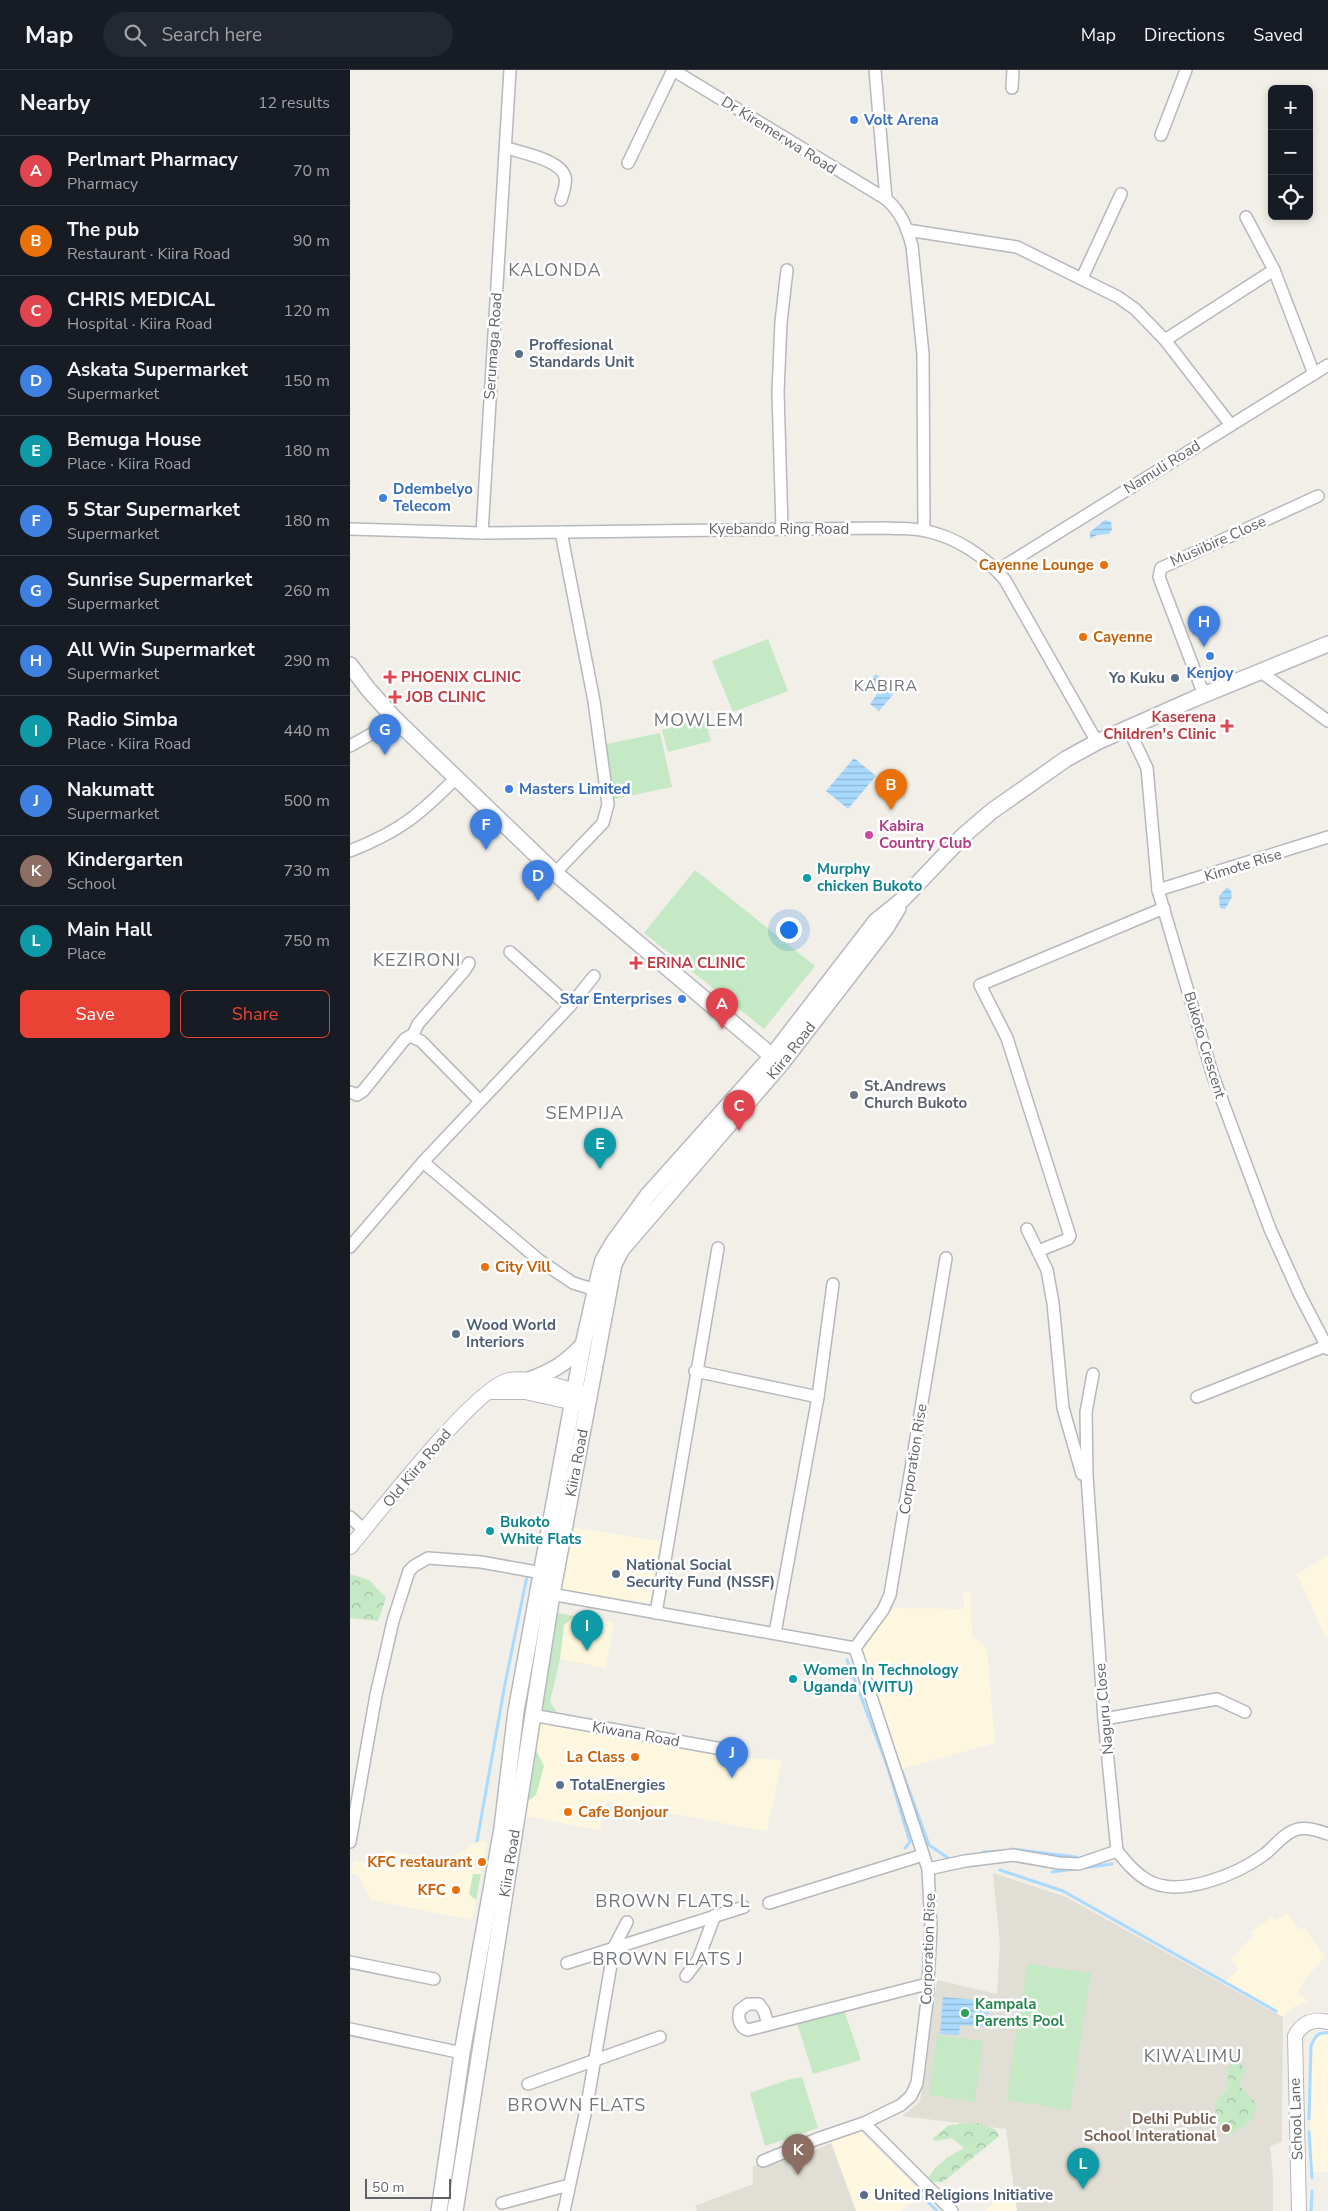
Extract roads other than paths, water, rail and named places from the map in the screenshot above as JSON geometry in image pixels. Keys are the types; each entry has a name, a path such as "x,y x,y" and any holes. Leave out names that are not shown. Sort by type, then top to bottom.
{"main road":[{"path":"1200,696 1328,644"},
{"path":"350,665 368,689 396,720 555,873 777,1060"},
{"name":"Kiira Road","path":"440,2204 462,2053 502,1828 516,1711 589,1400 614,1264 622,1249 777,1060 876,921 902,900 951,848 992,811 1059,763 1103,739 1200,696"},
{"name":"Kiira Road","path":"456,2211 506,1898 532,1715 545,1593 542,1573 584,1345 603,1260 648,1195 777,1060"},
{"path":"529,1380 563,1365 584,1345"}],"street":[{"name":"Serumaga Road","path":"482,533 507,148 510,70"},
{"path":"628,163 673,70"},
{"name":"Dr Kiremerwa Road","path":"673,70 869,190 886,198"},
{"path":"875,70 886,198 899,212 907,230 916,281 923,350 924,530"},
{"path":"1012,88 1013,70"},
{"path":"1161,135 1186,70"},
{"path":"507,148 552,163 561,170 566,179 561,200"},
{"path":"1082,278 1121,194"},
{"path":"1246,217 1274,270 1314,374"},
{"path":"907,230 1017,247 1082,278 1128,303 1165,340 1230,424"},
{"path":"782,529 778,392 787,270"},
{"path":"1165,340 1274,270"},
{"name":"Namuli Road","path":"998,570 1230,424 1328,365"},
{"name":"Musiibire Close","path":"1200,696 1158,577 1161,568 1318,496"},
{"name":"Kyebando Ring Road","path":"350,529 482,533 782,529 924,530 937,533 984,558 998,570 1006,580 1103,739"},
{"path":"555,873 603,822 608,804 594,701 561,532"},
{"path":"1261,672 1328,721"},
{"path":"350,746 396,720"},
{"name":"Bukoto Crescent","path":"1128,728 1147,768 1158,890 1213,1076 1241,1154 1278,1246 1327,1348"},
{"path":"350,851 381,838 407,823 427,807 456,778"},
{"name":"Kimote Rise","path":"1158,890 1328,838"},
{"path":"1038,1251 1068,1239 1070,1236 1007,1038 980,985 1164,908"},
{"path":"510,952 570,1006"},
{"path":"412,1037 418,1024 465,970 469,962"},
{"path":"350,1247 423,1162 479,1100 570,1006 594,976"},
{"path":"350,1092 357,1095 364,1091 405,1039 412,1037 421,1041 479,1100"},
{"path":"423,1162 539,1260 573,1283 596,1290"},
{"path":"1027,1229 1047,1270 1053,1303 1063,1408 1088,1492"},
{"path":"656,1613 718,1248"},
{"name":"Corporation Rise","path":"763,2161 817,2139 864,2123 901,2105 915,2090 927,2001 931,1928 928,1869 855,1648 883,1610 890,1595 946,1258"},
{"path":"775,1634 818,1397 833,1284"},
{"path":"1197,1397 1327,1348"},
{"path":"696,1371 818,1397"},
{"name":"Naguru Close","path":"1093,1374 1086,1412 1088,1492 1104,1719 1117,1851"},
{"name":"Old Kiira Road","path":"350,1547 461,1416 486,1393 504,1381 529,1380 574,1397"},
{"name":"Old Kiira Road","path":"486,1393 525,1392 589,1400"},
{"path":"350,1517 364,1530"},
{"path":"350,1842 376,1695 393,1621 409,1571 428,1558 481,1562 542,1573"},
{"path":"545,1593 855,1648"},
{"path":"1104,1719 1218,1700 1246,1712"},
{"name":"Kiwana Road","path":"532,1715 740,1752"},
{"path":"928,1869 965,1860 1013,1855 1059,1863 1079,1864 1117,1851 1134,1871 1147,1880 1174,1888 1224,1876 1265,1854 1284,1837 1299,1829 1328,1834"},
{"path":"769,1903 923,1855"},
{"path":"567,1963 744,1907"},
{"path":"686,1976 698,1960 715,1915"},
{"path":"564,2211 587,2105 614,1947 627,1922"},
{"path":"350,1962 434,1979"},
{"path":"768,2024 927,1984"},
{"name":"School Lane","path":"1299,2211 1297,2093 1301,2076 1303,2026 1314,2020 1328,2022"},
{"path":"350,2029 462,2053"},
{"path":"528,2084 660,2037"},
{"path":"864,2123 952,2211"},
{"path":"502,2203 569,2185"}],"water":[{"path":"1105,520 1111,522 1112,529 1109,534 1097,535 1090,539 1090,532"},
{"path":"876,674 896,691 879,711 870,704 877,694 866,685"},
{"path":"854,758 876,776 848,809 826,791"},
{"path":"1227,887 1231,891 1232,897 1225,909 1220,908 1219,896"},
{"name":"Kampala Parents Pool","path":"943,1997 989,2001 987,2027 960,2025 959,2035 940,2034"}],"waterway":[{"path":"477,1841 505,1684 527,1576"},
{"path":"847,1660 888,1768 910,1842 905,1848"},
{"path":"902,1771 929,1845 948,1858"},
{"path":"1012,1849 1076,1857"},
{"path":"983,1852 1000,1851"},
{"path":"1052,1872 1112,1864"},
{"path":"1000,1870 1063,1891 1276,2011"},
{"path":"1309,2119 1311,2046 1317,2035 1328,2033"},
{"path":"1309,2132 1312,2178"},
{"path":"1311,2211 1312,2191"},
{"path":"923,2197 937,2211"}],"place":[{"name":"Volt Arena","path":"854,120"},
{"name":"Proffesional Standards Unit","path":"519,354"},
{"name":"Ddembelyo Telecom","path":"383,498"},
{"name":"Cayenne Lounge","path":"1104,565"},
{"name":"Cayenne","path":"1083,637"},
{"name":"All Win Supermarket","path":"1204,647"},
{"name":"Kenjoy","path":"1210,656"},
{"name":"PHOENIX CLINIC","path":"390,677"},
{"name":"Yo Kuku","path":"1175,678"},
{"name":"JOB CLINIC","path":"395,697"},
{"name":"Kaserena Children's Clinic","path":"1227,726"},
{"name":"Sunrise Supermarket","path":"385,755"},
{"name":"Masters Limited","path":"509,789"},
{"name":"The pub","path":"891,810"},
{"name":"Kabira Country Club","path":"869,835"},
{"name":"5 Star Supermarket","path":"486,850"},
{"name":"Murphy chicken Bukoto","path":"807,878"},
{"name":"Askata Supermarket","path":"538,901"},
{"name":"ERINA CLINIC","path":"636,963"},
{"name":"Star Enterprises","path":"682,999"},
{"name":"Perlmart Pharmacy","path":"722,1029"},
{"name":"St.Andrews Church Bukoto","path":"854,1095"},
{"name":"CHRIS MEDICAL","path":"739,1131"},
{"name":"Bemuga House","path":"600,1169"},
{"name":"City Vill","path":"485,1267"},
{"name":"Wood World Interiors","path":"456,1334"},
{"name":"Bukoto White Flats","path":"490,1531"},
{"name":"National Social Security Fund (NSSF)","path":"616,1574"},
{"name":"Radio Simba","path":"587,1651"},
{"name":"Women In Technology Uganda (WITU)","path":"793,1679"},
{"name":"La Class","path":"635,1757"},
{"name":"Nakumatt","path":"732,1778"},
{"name":"TotalEnergies","path":"560,1785"},
{"name":"Cafe Bonjour","path":"568,1812"},
{"name":"KFC restaurant","path":"482,1862"},
{"name":"KFC","path":"456,1890"},
{"name":"Kampala Parents Pool","path":"965,2013"},
{"name":"Delhi Public School Interational","path":"1226,2128"},
{"name":"Kindergarten","path":"798,2175"},
{"name":"Main Hall","path":"1083,2189"},
{"name":"United Religions Initiative","path":"864,2195"}],"district":[{"name":"KALONDA","path":"555,270"},
{"name":"KABIRA","path":"886,686"},
{"name":"MOWLEM","path":"699,720"},
{"name":"KEZIRONI","path":"417,960"},
{"name":"SEMPIJA","path":"585,1113"},
{"name":"BROWN FLATS L","path":"673,1901"},
{"name":"BROWN FLATS J","path":"668,1959"},
{"name":"KIWALIMU","path":"1193,2056"},
{"name":"BROWN FLATS","path":"577,2105"}]}
